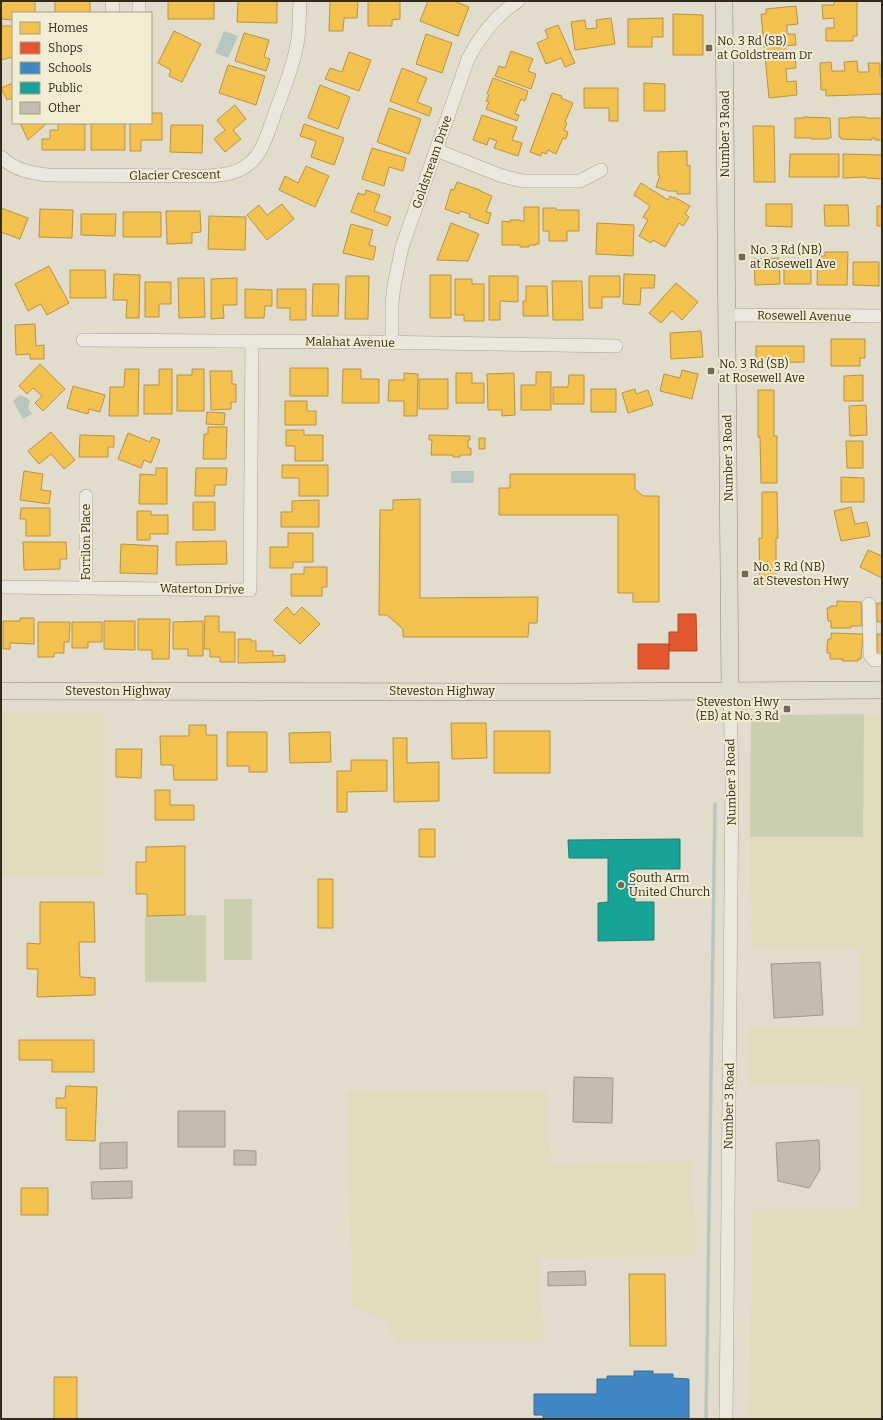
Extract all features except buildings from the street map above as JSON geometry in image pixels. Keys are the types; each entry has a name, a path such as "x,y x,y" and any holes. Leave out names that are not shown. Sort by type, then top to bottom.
{"main road":[{"name":"Number 3 Road","path":"724,1 730,691"},
{"name":"Steveston Highway","path":"1,692 574,692 882,690"}],"street":[{"path":"112,1 113,12"},
{"path":"139,1 139,12"},
{"name":"Glacier Crescent","path":"1,157 12,166 23,171 48,175 208,176 234,173 244,168 253,160 264,142 291,69 298,42 300,1"},
{"name":"Goldstream Drive","path":"392,342 392,303 397,268 402,247 468,59 476,44 502,5 518,1"},
{"path":"436,150 502,176 523,181 580,181 601,170"},
{"name":"Rosewell Avenue","path":"726,315 882,316"},
{"name":"Malahat Avenue","path":"84,340 392,342 616,346"},
{"name":"Waterton Drive","path":"1,587 250,590 252,341"},
{"name":"Forrilon Place","path":"86,496 86,588"},
{"path":"869,604 870,655 874,660 882,660"},
{"name":"Number 3 Road","path":"726,1419 732,783 730,691"}],"shaded area":[{"path":"224,31 238,36 228,58 215,53"},
{"path":"20,395 30,401 28,408 32,414 23,419 13,401"},
{"path":"451,471 474,471 474,483 451,483"},
{"path":"1,712 104,712 104,876 1,876"},
{"path":"864,714 882,714 882,1419 749,1419 752,1209 861,1208 861,1087 748,1085 749,1026 861,1026 860,949 751,948 750,837 863,837"},
{"path":"546,1090 551,1163 691,1161 697,1256 539,1258 544,1343 396,1343 385,1321 352,1308 347,1091"}],"green space":[{"path":"864,714 863,837 750,837 751,715"},
{"path":"224,899 252,899 252,960 224,960"},
{"path":"206,915 206,982 145,982 145,916"}],"waterway":[{"path":"706,1419 715,804"}],"place":[{"name":"No. 3 Rd (SB) at Goldstream Dr","path":"709,48"},
{"name":"No. 3 Rd (NB) at Rosewell Ave","path":"742,257"},
{"name":"No. 3 Rd (SB) at Rosewell Ave","path":"711,371"},
{"name":"No. 3 Rd (NB) at Steveston Hwy","path":"745,574"},
{"name":"Steveston Hwy (EB) at No. 3 Rd","path":"787,709"},
{"name":"South Arm United Church","path":"621,885"}]}
